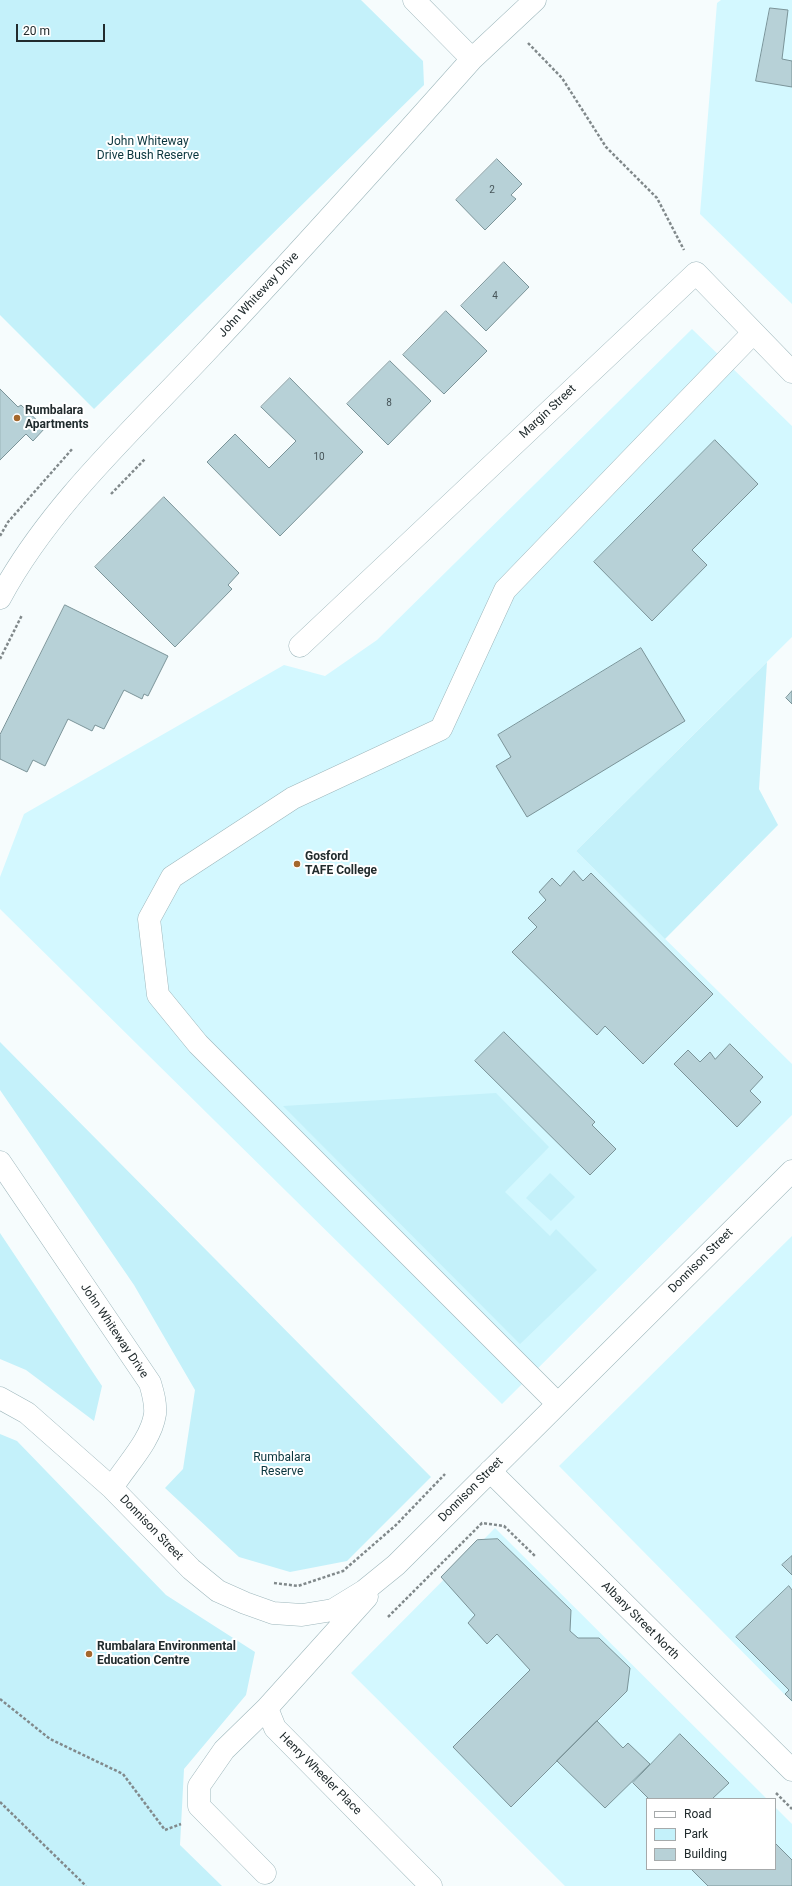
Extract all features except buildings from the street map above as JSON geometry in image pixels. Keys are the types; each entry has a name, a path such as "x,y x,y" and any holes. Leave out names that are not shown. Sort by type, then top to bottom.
{"street":[{"path":"414,0 472,59"},
{"name":"John Whiteway Drive","path":"0,598 14,573 52,518 105,459 269,285 472,59 535,0"},
{"path":"696,273 792,372"},
{"name":"Margin Street","path":"300,646 696,273"},
{"path":"557,1403 198,1044 158,995 149,918 172,877 178,872 293,798 441,729 505,590 753,333"},
{"name":"John Whiteway Drive","path":"0,1162 150,1383 154,1398 155,1413 151,1428 112,1488"},
{"name":"Donnison Street","path":"112,1488 191,1569 218,1591 244,1603 273,1613 302,1615 333,1610 364,1591 396,1565 557,1403 792,1171"},
{"path":"0,1398 27,1413 112,1488"},
{"name":"Albany Street North","path":"490,1471 792,1770"},
{"path":"265,1873 199,1806 199,1786 224,1750 267,1708 396,1565"},
{"name":"Henry Wheeler Place","path":"267,1708 275,1728 431,1886"}],"path":[{"path":"510,24 562,78 606,147 657,198 696,273"},
{"path":"0,536 8,522 73,448"},
{"path":"108,497 145,459"},
{"path":"0,659 25,609"},
{"path":"270,1583 298,1586 343,1571 396,1525 446,1474"},
{"path":"386,1618 482,1523 504,1526 538,1559"},
{"path":"0,1699 50,1739 123,1774 165,1830 207,1814"},
{"path":"775,1792 792,1809"},
{"path":"0,1802 86,1886"}],"shaded area":[{"path":"721,0 792,0 792,304 700,214 717,3"},
{"name":"Gosford TAFE College","path":"692,329 792,426 792,637 576,851 792,1064 792,1115 502,1404 0,909 0,877 24,814 284,665 325,676 377,640"},
{"path":"792,1236 792,1702 559,1466"},
{"path":"495,1528 766,1798 646,1798 646,1870 776,1870 776,1808 792,1824 792,1886 565,1886 351,1673"}],"green space":[{"name":"John Whiteway Drive Bush Reserve","path":"0,0 361,0 423,61 424,85 94,409 0,315"},
{"path":"767,662 759,789 778,825 665,939 576,851"},
{"name":"Rumbalara Reserve","path":"0,1042 431,1477 347,1561 290,1572 239,1557 165,1488 183,1469 195,1390 134,1285 0,1090"},
{"path":"496,1093 549,1147 505,1192 550,1236 556,1229 597,1270 520,1344 283,1106"},
{"path":"550,1173 575,1197 551,1221 526,1198"},
{"path":"0,1233 102,1386 94,1421 26,1370 0,1359"},
{"path":"0,1434 17,1441 166,1595 255,1652 246,1695 184,1769 180,1845 222,1886 0,1886"}],"place":[{"name":"Rumbalara Apartments","path":"17,418"},
{"name":"Gosford TAFE College","path":"297,864"},
{"name":"Rumbalara Environmental Education Centre","path":"89,1654"}]}
